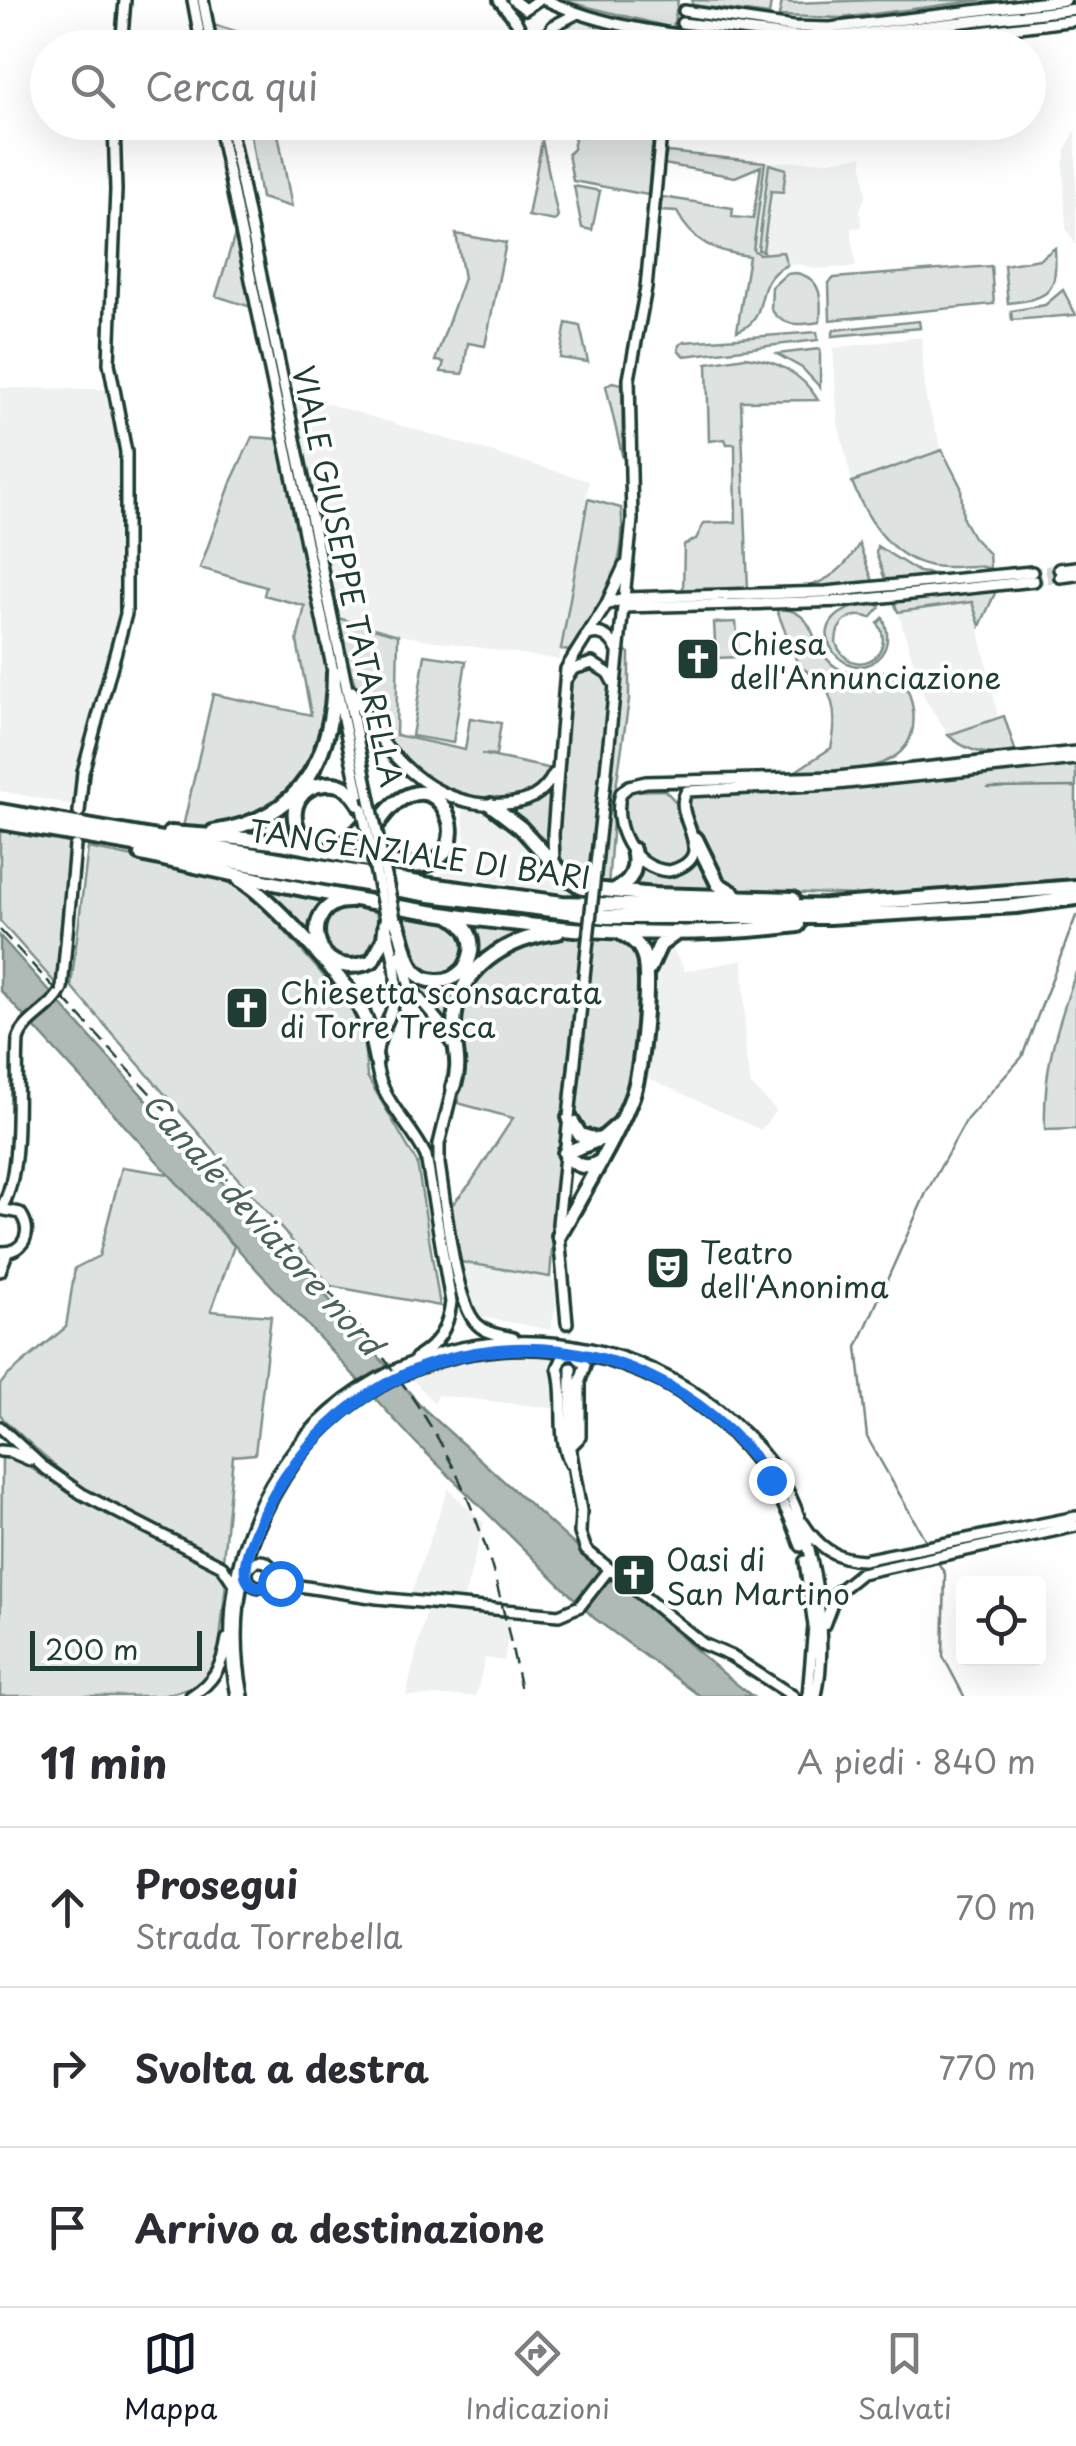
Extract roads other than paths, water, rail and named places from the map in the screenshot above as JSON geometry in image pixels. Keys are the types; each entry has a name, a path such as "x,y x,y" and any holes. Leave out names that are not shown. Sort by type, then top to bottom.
{"highway":[{"path":"186,834 233,829 266,816 296,792 316,766 328,740 340,675"},
{"path":"362,808 353,794 339,784 318,785 300,797 295,807 295,825 320,850 338,847 397,792 419,788 438,791"},
{"path":"129,834 186,834 276,842 411,866 426,865 445,853 452,836 441,804 420,794 400,797 376,828"},
{"path":"491,805 521,828 572,882 610,892 849,900 864,904"},
{"name":"TANGENZIALE DI BARI","path":"0,811 430,885 562,903 693,907 864,904 1076,887"},
{"name":"TANGENZIALE DI BARI","path":"0,822 562,914 830,917 1076,898"},
{"path":"96,838 116,848 232,876 427,910 579,930 768,929 830,917"},
{"path":"696,839 718,884 740,895"},
{"path":"610,892 622,887 632,876 633,850"},
{"path":"232,876 265,898 354,998 365,1018 376,1060"},
{"path":"374,901 339,900 323,912 316,930 322,952 333,962 347,967 372,961 390,920 401,929 411,968 432,981 451,979 468,964 472,950 470,935 451,916 427,910"},
{"path":"453,1087 460,1070 455,1016 474,971 520,940 579,930"},
{"path":"559,1236 633,1095 639,1070 646,982 642,950 616,932"},
{"path":"646,982 660,944 678,932"},
{"path":"569,1118 580,1135 596,1140"},
{"path":"601,1161 581,1166 565,1153 609,1134 619,1124"}],"main road":[{"path":"122,30 125,0"},
{"path":"193,0 199,30"},
{"path":"203,0 209,30"},
{"path":"498,0 523,30"},
{"path":"513,0 525,9 542,1 653,30"},
{"path":"681,30 685,6 793,27 830,28 1065,0"},
{"path":"902,30 1076,9"},
{"path":"550,30 578,13"},
{"path":"682,23 739,30 752,20"},
{"path":"998,30 1073,21"},
{"path":"79,812 84,772 126,614 126,452 109,364 115,140"},
{"name":"VIALE GIUSEPPE TATARELLA","path":"222,140 376,828 396,972 396,993 376,1060"},
{"name":"VIALE GIUSEPPE TATARELLA","path":"233,140 340,675 362,808 410,987 450,1038 455,1064 453,1087 438,1144 462,1300 476,1324 487,1331 526,1340"},
{"path":"567,1322 559,1236 565,1153 632,520 629,378 646,288 660,140"},
{"path":"554,863 552,834 568,660 606,605 628,559"},
{"path":"1076,567 1060,573 1076,575"},
{"path":"606,605 767,600 1033,577"},
{"path":"584,638 591,634 606,636 618,652"},
{"path":"564,685 574,669 592,663 608,673 614,684"},
{"path":"340,675 380,740 406,769 438,791 491,805 530,800 549,783 557,767"},
{"path":"945,770 646,782 624,789 619,798 618,823 633,850 653,868 669,871 688,861 696,839 682,798 687,791 697,788 836,784 1076,755"},
{"path":"14,1210 0,1209 9,1192 18,1110 20,1032 58,998 62,988 75,846"},
{"path":"376,1060 388,1097 426,1156 450,1302 450,1316 439,1340 412,1366"},
{"path":"0,1266 4,1252 18,1249 27,1236 26,1224 14,1210 9,1192"},
{"path":"191,1696 209,1682 222,1664 243,1558 268,1505 285,1475 331,1417 371,1382 458,1349 526,1340 568,1343 652,1369 706,1401 740,1430 782,1490 802,1548 814,1638 812,1694"},
{"path":"412,1366 485,1350 573,1351 607,1359 656,1379 740,1430"},
{"path":"572,1445 580,1437 580,1381 585,1368 582,1358 573,1351"},
{"path":"573,1351 563,1357 558,1368 563,1383 565,1454 573,1465"},
{"path":"571,1368 573,1465 586,1550 606,1573 703,1644 731,1656 793,1696"},
{"path":"706,1401 718,1418 765,1463"},
{"path":"240,1696 237,1635 243,1558 255,1515 286,1462 318,1422 331,1417"},
{"path":"286,1462 306,1448 318,1422"},
{"path":"0,1428 42,1466 98,1503 251,1584 267,1584 276,1578 377,1598 550,1615 580,1606 606,1573"},
{"path":"0,1428 0,1442"},
{"path":"0,1452 10,1452 42,1466"},
{"path":"782,1490 792,1498 808,1532 824,1549 871,1564 1055,1526 1076,1517"},
{"path":"792,1498 813,1570 821,1658"},
{"path":"1055,1526 1076,1526"},
{"path":"222,1566 232,1566 243,1558"},
{"path":"242,1577 252,1563 260,1560 270,1566 276,1578"},
{"path":"812,1694 830,1602 844,1584 871,1564"},
{"path":"230,1617 240,1696"}],"waterway":[{"path":"988,788 1076,787"},
{"path":"926,1541 867,1437 857,1347 926,1193 967,1119 1022,1057 1076,916"},
{"path":"939,1564 945,1574 943,1656 964,1696"}],"tunnel":[{"path":"1032,572 1059,569"},
{"path":"1034,581 1060,577"},
{"path":"567,1323 571,1368"}],"railway":[{"path":"0,930 329,1291 405,1387 448,1457 474,1514 502,1604 522,1696"}],"place":[{"name":"Chiesa dell'Annunciazione","path":"698,659"},
{"name":"Chiesetta sconsacrata di Torre Tresca","path":"247,1008"},
{"name":"Teatro dell'Anonima","path":"668,1268"},
{"name":"Oasi di San Martino","path":"634,1575"}],"water label":[{"name":"Canale deviatore nord","path":"263,1223"}]}
